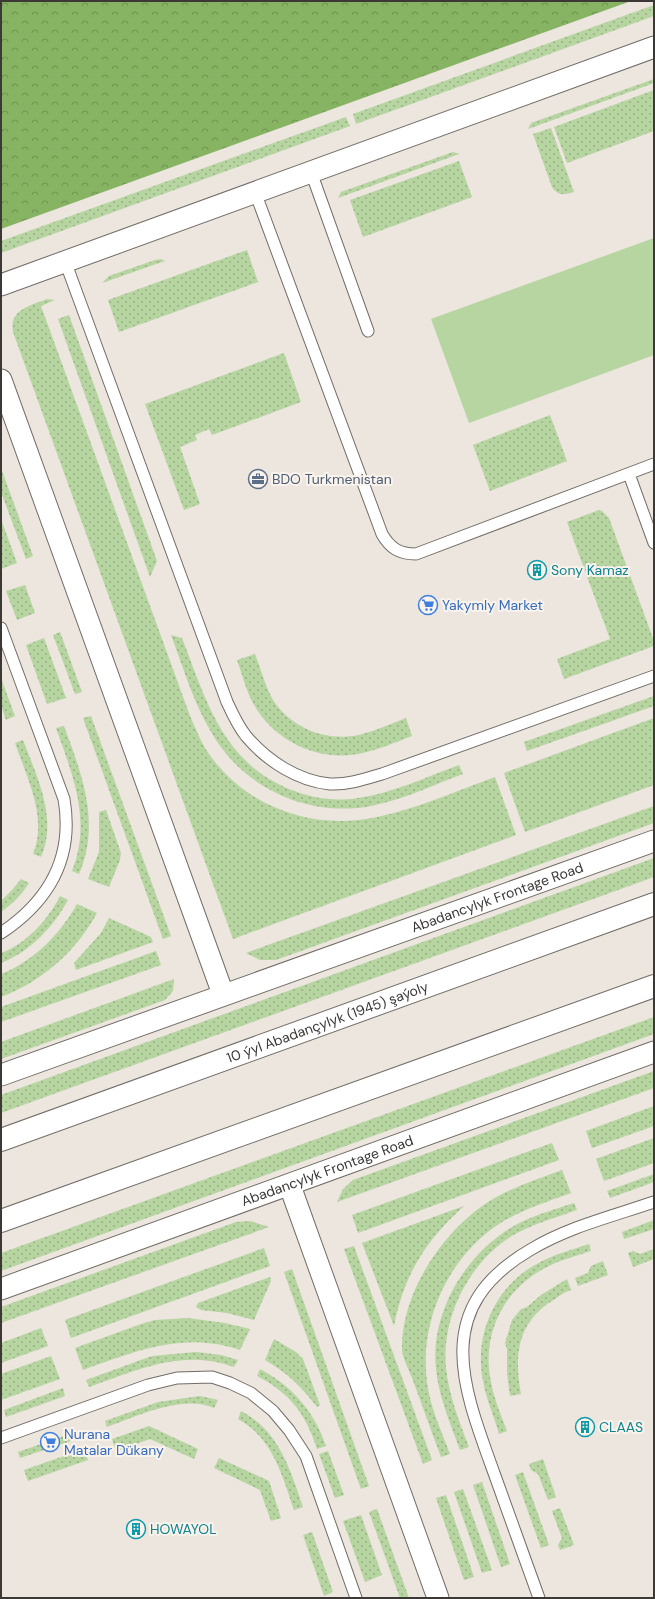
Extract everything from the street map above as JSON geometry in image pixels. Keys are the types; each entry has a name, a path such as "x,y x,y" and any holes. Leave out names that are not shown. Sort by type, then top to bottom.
{"main road":[{"name":"10 ýyl Abadançylyk (1945) şaýoly","path":"1,1140 654,904"},
{"path":"1,1221 654,986"}],"street":[{"path":"1,284 654,46"},
{"path":"1,380 223,994"},
{"name":"Abadancylyk Frontage Road","path":"1,1075 223,994 654,841"},
{"name":"Abadancylyk Frontage Road","path":"1,1289 290,1186 654,1052"},
{"path":"290,1186 438,1598"}],"lane":[{"path":"311,172 368,331"},
{"path":"255,192 382,534 394,550 406,554 416,554 654,464"},
{"path":"66,261 227,702 245,735 271,759 287,769 316,781 332,784 355,782 382,774 654,676"},
{"path":"628,474 654,543"},
{"path":"1,628 64,799 67,835 64,851 52,881 29,912 1,933"},
{"path":"539,1598 470,1406 462,1366 462,1350 466,1326 474,1305 488,1284 507,1266 530,1250 559,1235 654,1202"},
{"path":"1,1438 148,1385 177,1378 212,1377 230,1383 251,1393 273,1411 289,1430 306,1456 356,1598"}],"green space":[{"path":"1,1 631,1 1,229"},
{"path":"654,5 654,16 356,124 353,114"},
{"path":"654,79 654,83 528,129 531,123"},
{"path":"654,90 654,131 567,163 554,127"},
{"path":"346,117 350,126 1,253 1,241"},
{"path":"551,128 574,192 562,194 554,190 552,187 533,134"},
{"path":"453,152 459,154 338,198 341,192"},
{"path":"459,161 472,197 363,237 350,200"},
{"path":"654,238 654,355 469,423 431,319"},
{"path":"247,250 258,282 119,332 108,300"},
{"path":"161,259 165,261 102,283 109,276"},
{"path":"47,299 55,300 41,306 190,716 206,750 225,773 242,789 262,801 284,811 330,821 353,821 392,814 422,805 495,777 516,835 233,939 13,332 14,319 17,314 27,307"},
{"path":"69,315 157,561 150,577 58,319"},
{"path":"284,353 301,402 212,435 209,429 195,435 197,440 180,447 200,504 184,510 145,404"},
{"path":"550,415 567,461 490,491 473,445"},
{"path":"1,468 33,556 26,559 1,492"},
{"path":"599,510 609,518 654,641 654,646 564,679 557,659 610,639 567,522"},
{"path":"1,519 17,563 1,569"},
{"path":"25,585 35,613 17,620 6,591"},
{"path":"60,632 82,692 75,694 53,635"},
{"path":"171,635 182,638 209,706 219,726 232,745 247,762 266,777 289,789 306,795 341,800 371,796 397,789 459,765 463,774 406,796 383,803 347,809 323,807 300,802 278,794 239,768 223,750 198,707"},
{"path":"44,638 66,698 47,704 26,645"},
{"path":"255,654 265,683 273,700 289,718 310,731 347,737 359,735 406,718 412,736 363,753 347,755 331,755 315,752 286,739 273,729 262,717 253,703 246,687 237,660"},
{"path":"1,678 15,716 6,720 1,706"},
{"path":"654,696 654,706 527,751 524,742"},
{"path":"91,716 171,936 163,939 83,718"},
{"path":"654,718 654,785 525,832 504,773"},
{"path":"64,726 82,781 89,818 85,855 79,874 72,871 78,852 80,834 78,799 74,781 56,728"},
{"path":"23,740 44,798 47,828 46,843 41,857 33,854 37,840 37,812 30,784 15,743"},
{"path":"654,806 654,823 276,960 260,960 246,953"},
{"path":"106,810 121,853 120,860 109,887 88,879 99,852 99,812"},
{"path":"654,858 654,877 1,1113 1,1095"},
{"path":"21,879 29,883 16,899 1,912 1,901"},
{"path":"60,896 68,900 56,919 31,945 12,958 1,963 1,953 19,944 35,930 49,914"},
{"path":"77,904 97,913 79,940 69,952 44,974 16,991 1,997 1,974 24,962 45,945 63,925"},
{"path":"109,918 151,937 153,942 76,970 74,963 101,933"},
{"path":"156,951 161,965 1,1022 1,1007"},
{"path":"174,979 173,991 165,1000 1,1059 1,1042"},
{"path":"654,1017 654,1034 1,1271 1,1253"},
{"path":"654,1071 654,1088 337,1202 343,1189 353,1180"},
{"path":"654,1106 654,1126 592,1148 586,1131"},
{"path":"654,1138 654,1163 604,1181 596,1159"},
{"path":"552,1143 559,1160 358,1233 352,1215"},
{"path":"562,1170 571,1193 534,1207 499,1224 481,1238 465,1254 441,1293 433,1314 428,1337 426,1359 428,1391 436,1418 450,1454 441,1457 402,1352 403,1328 408,1307 416,1287 439,1249 453,1232 485,1204 504,1193"},
{"path":"654,1174 654,1182 610,1198 607,1191"},
{"path":"574,1203 577,1210 524,1229 501,1244 486,1257 462,1290 454,1309 446,1348 446,1368 449,1388 469,1447 460,1450 442,1400 437,1379 436,1348 439,1327 445,1307 454,1288 466,1269 479,1253 495,1239 512,1227 527,1220"},
{"path":"464,1206 438,1232 418,1260 404,1291 394,1326 362,1243"},
{"path":"654,1220 654,1229 624,1239 622,1232"},
{"path":"250,1221 269,1227 1,1323 1,1307 236,1222"},
{"path":"589,1244 591,1251 556,1263 530,1277 517,1288 498,1316 489,1347 489,1365 494,1395 507,1431 499,1434 484,1388 481,1364 482,1347 490,1315 508,1286 521,1275 548,1258"},
{"path":"354,1246 432,1460 423,1464 344,1249"},
{"path":"264,1248 270,1266 71,1338 65,1320"},
{"path":"654,1249 654,1259 633,1267 628,1253 633,1251 640,1254"},
{"path":"603,1261 608,1275 578,1286 575,1278 588,1273 591,1266"},
{"path":"292,1269 369,1486 361,1489 284,1272"},
{"path":"270,1277 271,1281 254,1320 227,1313 201,1310 196,1307 198,1303"},
{"path":"567,1279 571,1290 561,1295 540,1310 531,1319 525,1330 521,1342 518,1367 521,1394 510,1396 507,1373 507,1349 505,1343 512,1320 521,1309 527,1307 541,1295"},
{"path":"188,1318 225,1323 250,1329 240,1350 199,1342 179,1343 141,1350 83,1370 75,1348 155,1320"},
{"path":"41,1328 48,1346 1,1363 1,1343"},
{"path":"274,1339 296,1352 303,1359 320,1405 317,1407 293,1380 265,1360"},
{"path":"196,1352 221,1355 238,1360 234,1367 215,1362 178,1360 143,1368 89,1387 86,1380 152,1356"},
{"path":"51,1356 60,1379 1,1400 1,1374"},
{"path":"260,1369 282,1383 300,1401 315,1422 326,1446 317,1449 308,1425 302,1415 288,1397 257,1376"},
{"path":"63,1388 65,1396 6,1417 4,1410"},
{"path":"200,1396 218,1400 214,1408 202,1404 174,1405 146,1412 107,1427 105,1421 158,1402"},
{"path":"241,1411 254,1419 274,1440 288,1465 303,1507 294,1510 275,1458 260,1436 238,1419"},
{"path":"149,1426 198,1449 194,1459 150,1439 116,1451 112,1439"},
{"path":"78,1431 80,1438 20,1458 18,1452"},
{"path":"84,1449 88,1460 28,1481 24,1470"},
{"path":"328,1451 344,1495 335,1498 319,1454"},
{"path":"219,1458 269,1481 281,1518 271,1521 260,1490 214,1468"},
{"path":"543,1459 556,1497 548,1500 538,1474 531,1470 529,1464"},
{"path":"523,1472 549,1545 541,1548 515,1475"},
{"path":"482,1482 510,1564 501,1567 473,1485"},
{"path":"463,1489 492,1570 482,1573 454,1492"},
{"path":"446,1495 474,1577 464,1580 436,1498"},
{"path":"560,1508 574,1545 560,1550 558,1545 562,1538 552,1511"},
{"path":"377,1509 409,1598 400,1598 369,1512"},
{"path":"361,1515 382,1575 365,1582 343,1521"},
{"path":"312,1532 333,1592 324,1596 303,1535"}],"place":[{"name":"BDO Turkmenistan","path":"258,479"},
{"name":"Sony Kamaz","path":"537,570"},
{"name":"Yakymly Market","path":"428,605"},
{"name":"CLAAS","path":"585,1427"},
{"name":"Nurana Matalar Dükany","path":"50,1442"},
{"name":"HOWAYOL","path":"136,1529"}]}
